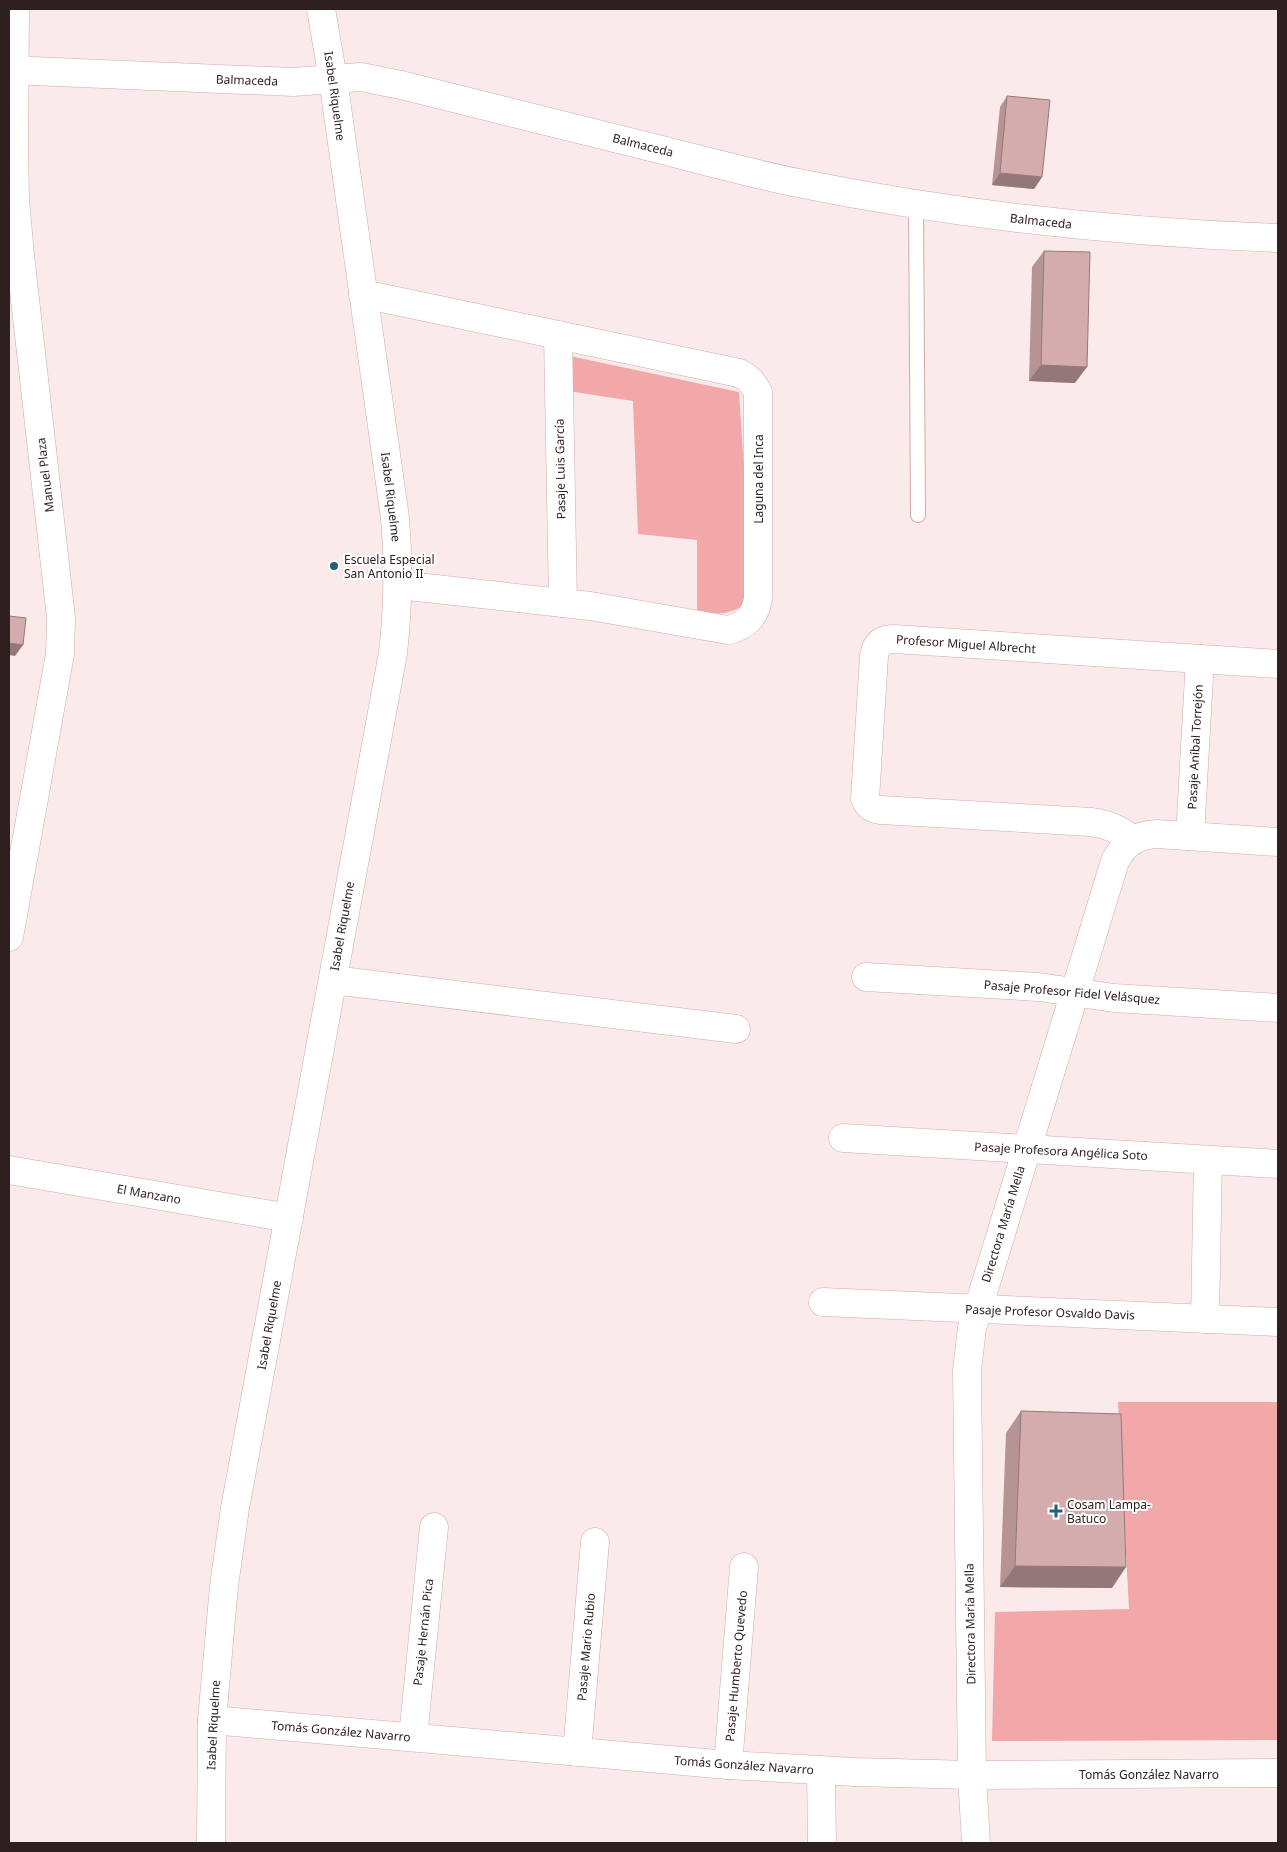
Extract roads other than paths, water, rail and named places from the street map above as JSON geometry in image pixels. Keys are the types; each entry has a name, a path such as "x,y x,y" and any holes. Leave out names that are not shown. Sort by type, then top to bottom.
{"street":[{"name":"Manuel Plaza","path":"9,937 61,636 61,618 15,200 12,70 15,9"},
{"name":"Isabel Riquelme","path":"211,1843 212,1720 224,1586 235,1508 333,980 397,619 399,585 395,518 333,79 321,9"},
{"name":"Balmaceda","path":"12,70 293,82 361,77 401,85 795,182 916,204 1086,226 1278,238"},
{"name":"Laguna del Inca","path":"363,294 739,374 748,378 758,392 758,600 752,617 745,624 728,630 563,602 399,585"},
{"name":"Pasaje Luis García","path":"558,335 563,602"},
{"name":"Profesor Miguel Albrecht","path":"1132,840 1115,828 1092,822 881,810 869,806 865,799 875,648 886,639 894,639 1278,664"},
{"name":"Pasaje Aníbal Torrejón","path":"1190,836 1200,659"},
{"path":"1132,840 1144,835 1157,834 1278,842"},
{"name":"Directora María Mella","path":"976,1843 972,1775 967,1370 972,1328 1115,860 1122,849 1132,840"},
{"name":"Pasaje Profesor Fidel Velásquez","path":"866,977 1039,988 1114,998 1278,1008"},
{"path":"333,980 736,1029"},
{"name":"Pasaje Profesora Angélica Soto","path":"844,1138 1278,1164"},
{"path":"1205,1319 1208,1160"},
{"name":"El Manzano","path":"9,1170 289,1218"},
{"name":"Pasaje Profesor Osvaldo Davis","path":"823,1302 1278,1322"},
{"name":"Pasaje Hernán Pica","path":"413,1737 434,1527"},
{"name":"Pasaje Mario Rubio","path":"577,1752 595,1542"},
{"name":"Pasaje Humberto Quevedo","path":"728,1765 744,1566"},
{"name":"Tomás González Navarro","path":"212,1720 728,1765 821,1770 972,1775 1278,1773"},
{"path":"821,1770 822,1843"}],"lane":[{"path":"916,204 918,516"}],"place":[{"name":"Escuela Especial San Antonio II","path":"334,566"},
{"name":"Cosam Lampa- Batuco","path":"1056,1511"}]}
